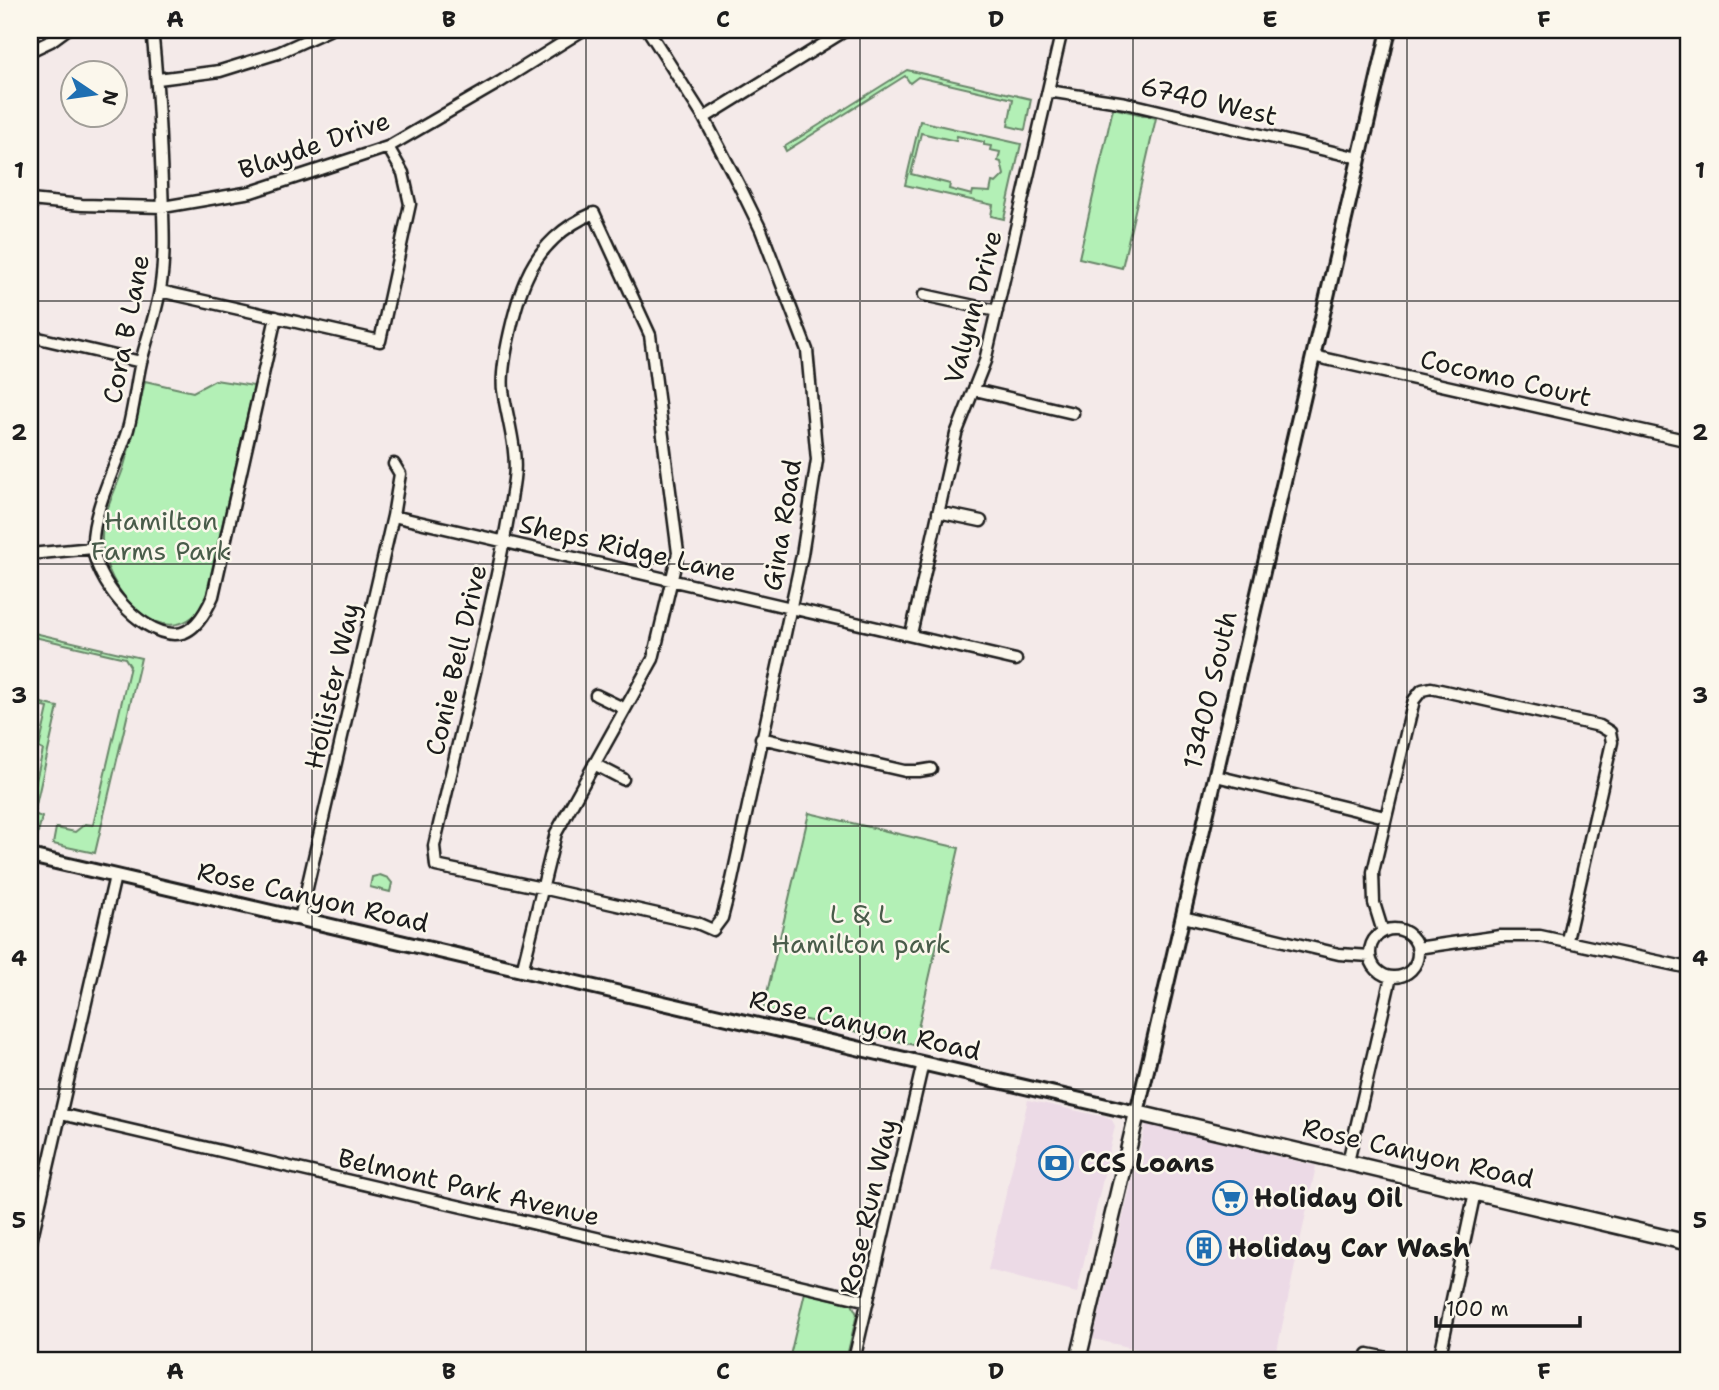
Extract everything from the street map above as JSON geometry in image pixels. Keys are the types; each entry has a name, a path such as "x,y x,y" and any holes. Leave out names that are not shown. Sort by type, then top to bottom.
{"main road":[{"name":"Rose Canyon Road","path":"1138,1113 1689,1243"},
{"name":"13400 South","path":"1078,1360 1138,1113"}],"street":[{"path":"30,51 66,30"},
{"name":"Cora B Lane","path":"93,548 99,512 128,428 141,362 160,291 164,254 163,207 158,79 152,30"},
{"path":"158,79 220,71 278,53 329,30"},
{"name":"Blayde Drive","path":"30,200 82,205 163,207 251,192 388,147 583,30"},
{"name":"Gina Road","path":"648,30 704,118 761,230 807,350 817,460 802,555 722,918 713,930"},
{"path":"704,118 846,30"},
{"name":"Valynn Drive","path":"911,634 956,434 985,361 1062,30"},
{"name":"13400 South","path":"1138,1113 1389,30"},
{"name":"6740 West","path":"1048,91 1126,103 1359,158"},
{"path":"160,291 380,341 410,204 403,173 388,147"},
{"name":"Conie Bell Drive","path":"673,579 678,554 650,335 594,213 575,221 551,241 540,255 527,277 511,327 502,386 515,457 515,474 505,541 434,846 436,866 697,923 713,930"},
{"path":"924,295 997,311"},
{"path":"30,554 93,548 97,564 110,591 152,628 167,634 180,634 204,616 213,596 276,317"},
{"path":"30,336 141,362"},
{"name":"Cocomo Court","path":"1313,356 1689,441"},
{"path":"975,390 1073,413"},
{"name":"Hollister Way","path":"300,918 393,516 400,474 394,464"},
{"path":"938,512 981,521"},
{"name":"Sheps Ridge Lane","path":"393,516 1016,660"},
{"path":"522,971 556,833 653,659 673,579"},
{"path":"1383,932 1376,913 1372,883 1375,861 1413,700 1422,690 1436,688 1600,726 1610,732 1612,742 1567,940"},
{"path":"596,695 625,709"},
{"path":"761,738 905,771 931,769"},
{"path":"594,764 622,779"},
{"path":"1216,776 1385,817"},
{"name":"Rose Canyon Road","path":"30,856 1138,1113"},
{"path":"30,1246 115,876"},
{"path":"1183,917 1339,954 1370,956"},
{"path":"1394,929 1413,939 1417,948 1416,963 1410,971 1401,976 1391,977 1377,970 1370,956 1372,944 1383,932 1394,929"},
{"path":"1417,948 1514,936 1567,940 1689,968"},
{"path":"1348,1162 1391,977"},
{"name":"Rose Run Way","path":"854,1360 923,1063"},
{"name":"Belmont Park Avenue","path":"61,1114 868,1301"},
{"path":"1439,1360 1475,1192"},
{"path":"1367,1360 1368,1353 1399,1360"}],"shaded area":[{"path":"1028,1100 1105,1117 1112,1120 1115,1126 1077,1293 988,1270"},
{"path":"1146,1124 1316,1166 1275,1360 1186,1360 1093,1339"}],"green space":[{"path":"907,70 1031,99 1025,130 1008,126 1013,99 918,77 910,83 905,76 786,151 784,147"},
{"path":"1113,108 1156,118 1122,268 1079,258"},
{"path":"920,121 1021,144 1004,219 991,216 993,205 905,185","holes":["921,133 956,141 957,136 984,142 984,145 991,146 990,150 1000,152 998,161 1001,162 1004,175 996,183 992,182 990,192 973,191 972,195 949,189 950,184 911,174"]},
{"name":"Hamilton Farms Park","path":"215,380 254,386 204,605 188,620 171,625 154,621 138,611 124,596 105,559 102,531 123,469 145,381 193,392"},
{"path":"30,632 141,658 95,853 53,844 56,828 75,832 85,824 93,825 130,666 125,658 30,636"},
{"path":"33,701 58,707 34,814 42,817 36,840 30,839 30,798 43,750 39,748 48,708 32,704"},
{"name":"L & L Hamilton park","path":"809,813 959,848 914,1045 763,1010"},
{"path":"380,875 392,883 390,892 370,887 372,877"},
{"path":"805,1292 852,1304 857,1314 846,1360 789,1360"}],"place":[{"name":"CCS Loans","path":"1056,1163"},
{"name":"Holiday Oil","path":"1230,1198"},
{"name":"Holiday Car Wash","path":"1204,1248"}]}
